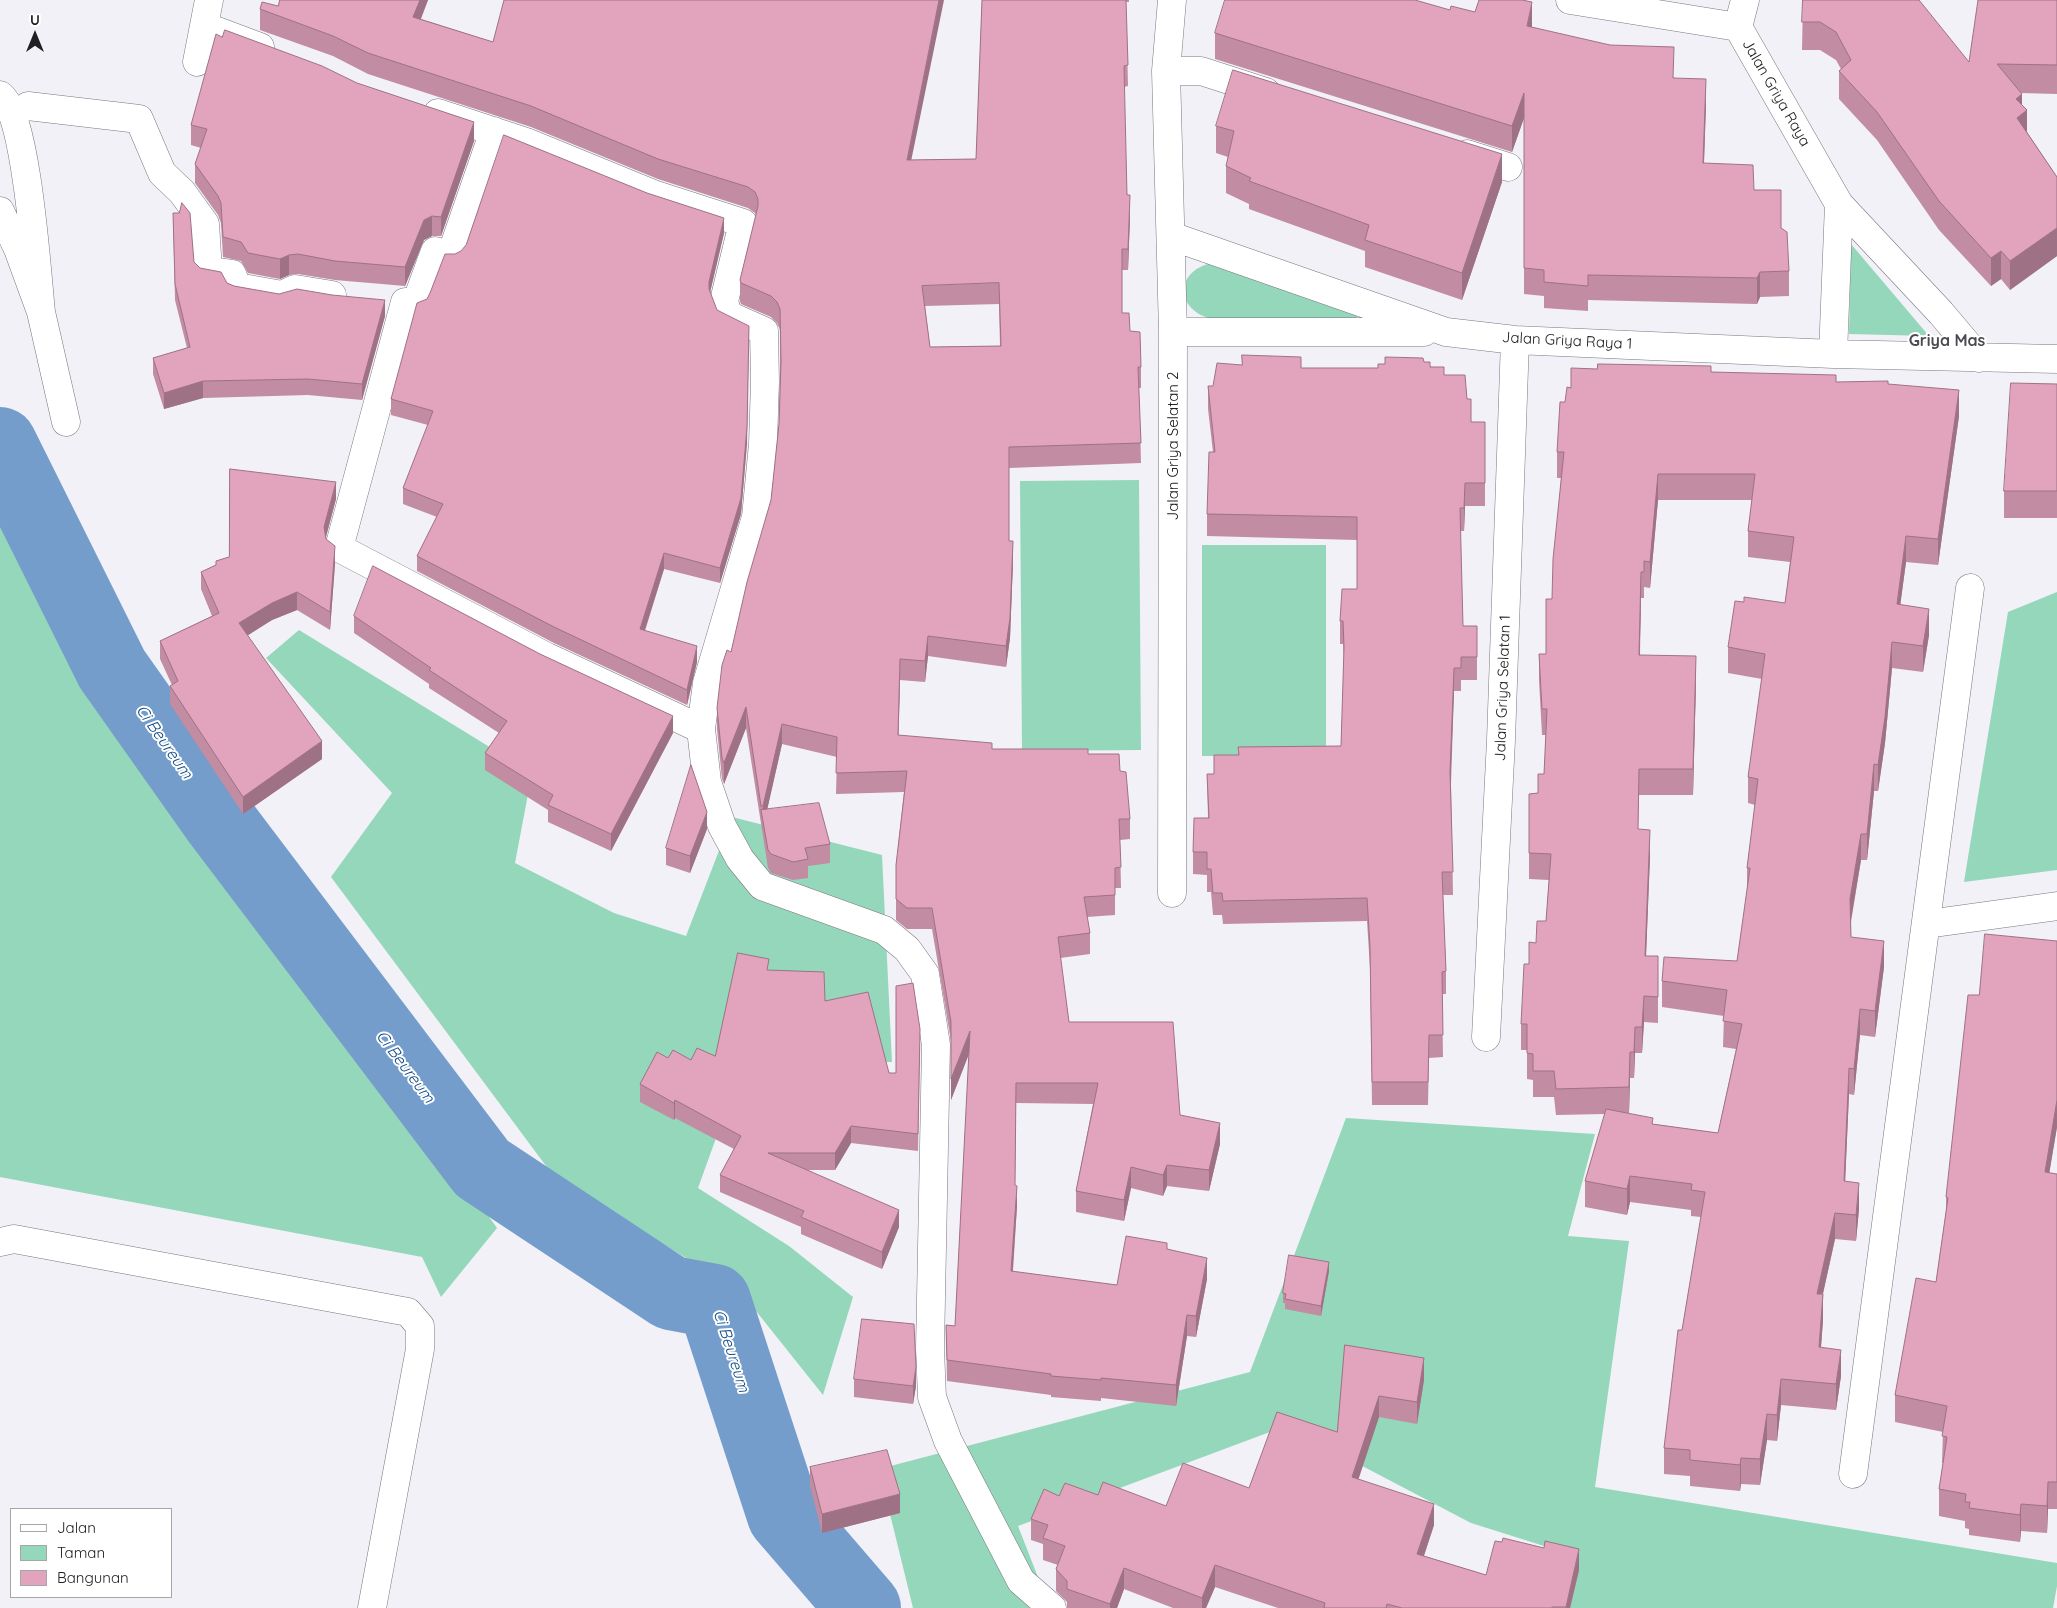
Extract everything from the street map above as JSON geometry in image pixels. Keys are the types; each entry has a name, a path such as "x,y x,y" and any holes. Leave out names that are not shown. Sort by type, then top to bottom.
{"street":[{"name":"Jalan Griya Selatan 2","path":"1172,0 1166,71 1174,332 1172,893"},
{"name":"Jalan Griya Raya","path":"1570,0 1738,27 1839,204 1942,313 1979,358"},
{"path":"1738,27 1745,0"},
{"path":"197,62 206,13 282,55"},
{"path":"1166,71 1201,71 1294,100"},
{"path":"0,95 5,98 16,124 29,194 41,312 66,422"},
{"path":"28,106 139,119 162,173 182,192 205,224 208,271 232,274 237,287 282,295 295,289 416,303 434,251 451,255 494,131"},
{"path":"416,106 526,142 653,194 742,223 724,301 728,315 764,331 766,382 763,444 756,517 707,683 701,729 707,782 722,826 740,859 762,886 884,930 907,949 925,974 936,1045 930,1349 932,1397 948,1441 1022,1580 1052,1608"},
{"path":"1443,147 1508,167"},
{"path":"1833,354 1839,204"},
{"path":"0,211 18,249 41,312"},
{"name":"Jalan Griya Raya 1","path":"1171,236 1446,332 1515,340 1833,354 1979,358"},
{"path":"405,302 339,548 547,657 701,729"},
{"path":"1174,332 1446,332"},
{"name":"Jalan Griya Selatan 1","path":"1486,1037 1501,750 1515,340"},
{"path":"1979,358 2057,359"},
{"path":"1853,1474 1970,588"},
{"path":"1927,924 2057,906"},
{"path":"0,1242 14,1239 408,1312 420,1326 420,1349 372,1608"}],"green space":[{"path":"1851,244 1929,336 1849,334"},
{"path":"1212,263 1357,313 1357,317 1354,320 1213,319 1200,315 1191,308 1186,300 1184,291 1186,282 1191,274 1200,267"},
{"path":"1139,480 1141,750 1022,751 1020,481"},
{"path":"0,491 151,740 497,1228 441,1297 422,1257 0,1177"},
{"path":"1202,545 1326,545 1326,756 1202,756"},
{"path":"2057,592 2057,870 1964,882 2008,612"},
{"path":"299,630 532,773 515,863 614,913 686,936 732,817 882,855 892,1062 745,1058 698,1188 789,1246 853,1297 823,1395 740,1291 555,1178 331,877 392,793 266,658"},
{"path":"1346,1118 1595,1134 1568,1236 1629,1241 1595,1487 2057,1563 2057,1586 2053,1608 1565,1608 1579,1557 1471,1523 1286,1426 1018,1526 1050,1608 913,1608 879,1469 1250,1372"}],"building":[{"path":"280,0 420,0 413,17 493,42 504,0 939,0 907,160 976,159 982,0 1126,0 1128,65 1124,66 1127,195 1130,195 1128,249 1122,249 1122,313 1129,313 1130,331 1140,332 1141,367 1138,367 1141,443 1009,447 1009,541 1013,541 1010,618 1006,646 928,636 925,661 900,659 898,735 992,743 992,749 1088,749 1088,754 1119,754 1120,771 1126,772 1130,819 1119,819 1121,867 1115,868 1115,895 1084,897 1090,933 1058,937 1069,1022 1173,1022 1180,1115 1220,1123 1209,1170 1167,1165 1163,1175 1131,1167 1124,1200 1076,1191 1098,1083 1016,1083 1015,1185 1017,1186 1011,1271 1117,1285 1126,1236 1167,1243 1167,1249 1207,1258 1196,1316 1187,1315 1176,1385 1101,1378 1101,1380 1051,1376 1051,1374 947,1360 946,1325 955,1326 970,1031 951,1079 951,1022 932,908 907,908 896,899 896,865 907,771 836,773 837,737 782,724 763,806 761,806 746,707 724,763 722,758 717,708 722,665 727,650 731,652 747,582 771,500 779,424 780,309 777,302 771,296 741,283 740,280 758,206 755,192 748,187 658,159 531,106 368,53 333,36 260,9 262,2 278,6","holes":["999,283 1001,346 930,347 922,286"]},
{"path":"1225,0 1415,0 1450,10 1451,6 1475,12 1479,0 1522,0 1532,2 1527,26 1610,45 1674,47 1673,78 1706,79 1703,163 1753,165 1754,190 1781,190 1781,228 1787,232 1789,271 1760,272 1757,278 1588,275 1588,286 1544,282 1544,270 1524,268 1524,93 1512,126 1215,33"},
{"path":"1803,0 1919,0 1969,62 1978,0 2057,0 2057,65 1997,64 2022,94 2016,99 2027,110 2017,118 2057,177 2057,228 2010,261 2001,251 1991,258 1939,201 1877,112 1839,71 1851,60 1836,32 1820,22 1802,22"},
{"path":"225,30 322,66 357,83 474,122 441,217 432,216 424,220 405,267 335,261 298,254 280,259 248,253 241,242 223,237 221,203 195,164 207,129 191,125 216,34 222,37"},
{"path":"1233,70 1502,154 1462,273 1365,240 1369,225 1249,181 1251,178 1226,166 1234,131 1216,126"},
{"path":"504,135 647,193 724,218 709,289 717,310 749,326 747,427 741,498 720,568 664,553 640,629 697,646 687,690 554,627 417,556 443,504 403,488 433,411 391,399 417,303 427,299 445,254 455,254 466,245"},
{"path":"182,203 190,213 194,262 200,268 221,272 227,283 279,294 297,289 332,295 385,300 362,384 308,379 203,381 164,393 153,358 190,347 175,284 173,213 179,213"},
{"path":"1242,355 1301,357 1301,368 1378,368 1378,364 1385,364 1385,357 1423,358 1424,362 1430,362 1430,367 1444,367 1444,375 1465,375 1467,399 1471,399 1471,422 1485,422 1485,483 1465,483 1464,508 1460,508 1463,626 1477,626 1477,657 1461,657 1461,668 1454,668 1450,772 1453,872 1442,872 1446,971 1442,972 1443,1035 1429,1035 1428,1082 1372,1082 1370,946 1367,898 1223,901 1222,893 1213,893 1211,869 1207,869 1207,852 1193,852 1194,818 1209,818 1207,774 1214,774 1214,755 1239,755 1238,747 1341,746 1344,647 1343,621 1340,621 1342,589 1357,589 1357,517 1207,514 1209,452 1215,452 1208,386 1213,386 1217,363 1242,365"},
{"path":"1598,364 1711,366 1711,372 1836,375 1836,382 1888,381 1888,384 1959,390 1938,539 1906,536 1897,604 1929,609 1923,646 1892,642 1885,717 1878,765 1874,764 1867,834 1861,834 1850,899 1851,937 1884,941 1875,1011 1860,1009 1854,1069 1849,1068 1844,1181 1859,1183 1856,1215 1835,1213 1817,1294 1823,1294 1819,1347 1841,1350 1836,1384 1781,1379 1777,1415 1767,1414 1760,1459 1741,1458 1740,1465 1690,1460 1690,1450 1664,1448 1678,1330 1682,1330 1705,1192 1691,1190 1692,1184 1630,1176 1627,1189 1585,1181 1606,1109 1653,1118 1652,1124 1718,1133 1742,1024 1723,1021 1727,990 1662,981 1664,957 1737,961 1750,868 1747,868 1758,779 1748,777 1765,654 1728,647 1735,601 1744,602 1744,597 1785,603 1794,537 1748,531 1755,474 1658,474 1650,562 1644,561 1644,572 1641,572 1639,655 1696,656 1693,769 1639,769 1638,829 1650,830 1645,956 1658,956 1658,997 1644,996 1642,1027 1635,1027 1634,1052 1630,1052 1629,1087 1556,1089 1554,1071 1533,1071 1533,1054 1527,1053 1527,1024 1521,1024 1524,964 1529,964 1529,942 1536,943 1537,921 1546,921 1551,854 1529,853 1529,794 1538,793 1538,774 1544,774 1547,709 1542,709 1539,654 1546,654 1546,599 1552,599 1553,559 1564,452 1557,452 1560,402 1565,402 1567,387 1571,388 1571,368 1597,369"},
{"path":"2011,383 2057,384 2057,491 2004,491"},
{"path":"230,469 336,482 324,527 326,539 335,546 330,612 297,592 272,603 239,623 322,741 243,797 170,686 178,681 160,641 219,613 201,572 216,565 216,561 229,557"},
{"path":"373,566 540,654 673,716 611,834 548,805 553,795 485,753 507,721 429,670 431,668 354,616"},
{"path":"691,765 707,812 690,856 666,848"},
{"path":"819,803 830,844 805,848 808,859 793,862 771,854 768,850 761,810"},
{"path":"1985,934 2057,941 2057,1100 2045,1172 2057,1174 2057,1482 2048,1482 2047,1506 2021,1504 2020,1515 1969,1508 1970,1502 1965,1502 1966,1494 1939,1489 1947,1437 1942,1436 1947,1406 1895,1395 1916,1278 1936,1282 1948,1198 1946,1197 1968,995 1979,995"},
{"path":"738,953 769,959 767,970 824,972 825,1001 868,992 889,1073 896,1073 896,986 913,983 920,1029 918,1134 851,1126 835,1153 768,1153 899,1210 882,1252 801,1217 804,1211 720,1175 741,1136 675,1100 674,1103 640,1084 657,1052 668,1058 673,1050 691,1060 697,1048 715,1056"},
{"path":"1289,1255 1329,1262 1321,1306 1285,1299 1286,1294 1283,1293"},
{"path":"862,1319 914,1324 916,1367 913,1386 854,1379"},
{"path":"1345,1345 1424,1358 1417,1402 1379,1396 1352,1477 1434,1504 1417,1554 1486,1575 1495,1541 1502,1542 1503,1538 1544,1548 1545,1541 1579,1549 1566,1607 1402,1608 1387,1604 1386,1608 1324,1608 1325,1603 1215,1565 1202,1598 1124,1568 1110,1604 1067,1589 1067,1581 1056,1569 1065,1546 1043,1538 1048,1525 1031,1519 1044,1489 1059,1496 1065,1483 1098,1495 1103,1482 1166,1506 1183,1463 1249,1488 1277,1412 1337,1432"},
{"path":"887,1450 900,1494 822,1514 810,1467"}],"waterway":[{"name":"Ci Beureum","path":"0,444 112,669 218,819 482,1168 671,1293 714,1301 784,1515 864,1608"}],"district":[{"name":"Griya Mas","path":"1947,341"}]}
